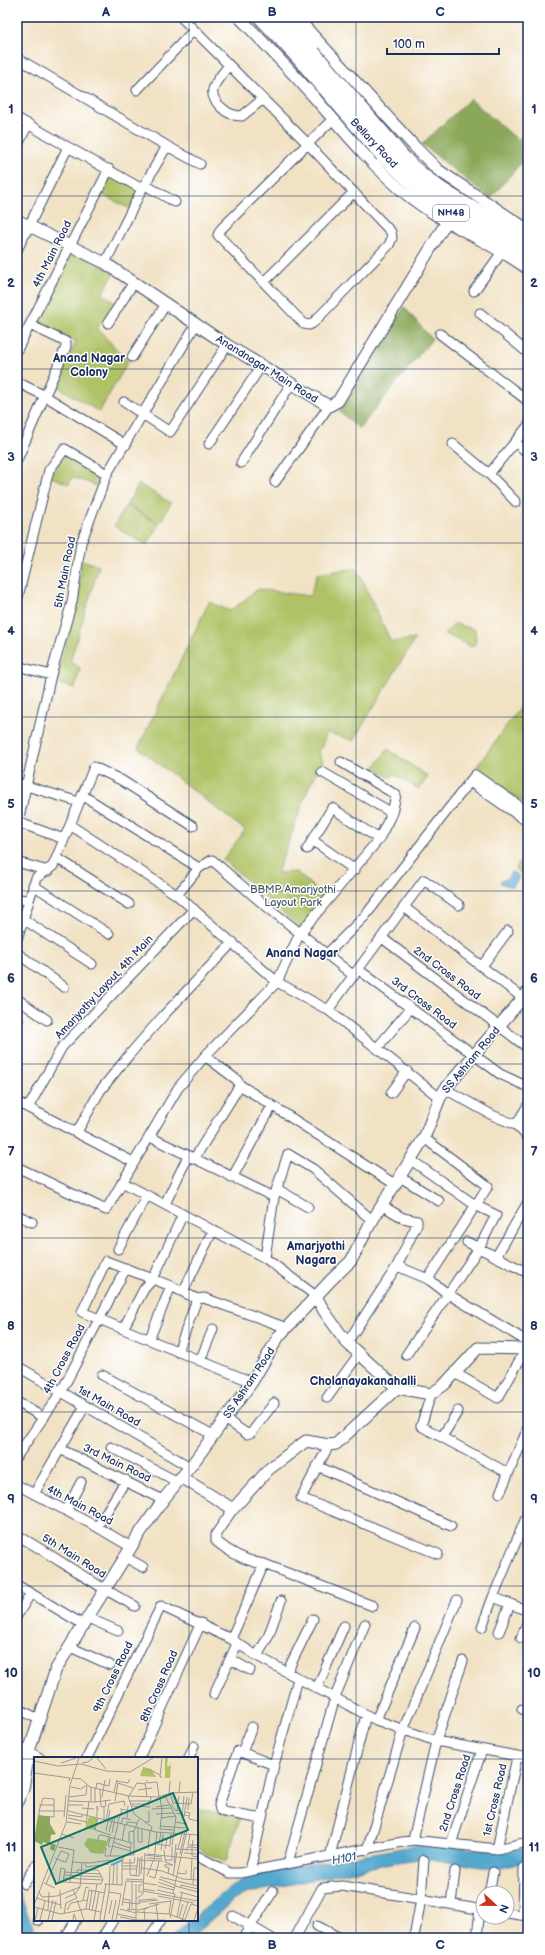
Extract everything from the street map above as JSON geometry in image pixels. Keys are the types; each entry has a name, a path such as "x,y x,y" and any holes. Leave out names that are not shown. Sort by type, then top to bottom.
{"highway":[{"name":"Bellary Road","path":"261,17 308,58"},
{"name":"Bellary Road","path":"280,17 308,58 387,150 449,217 504,241 528,258"},
{"name":"Bellary Road","path":"387,150 404,160 448,194 528,241"}],"street":[{"path":"181,17 193,31 308,144 391,232 392,238 389,245 313,323 309,325 304,324 218,236 221,229 308,144 333,119"},
{"path":"239,17 287,67 369,160 405,194 449,217 528,270"},
{"path":"296,17 414,146 438,170 528,230"},
{"path":"137,90 193,31"},
{"path":"17,58 200,164"},
{"path":"229,65 214,86 212,94 215,102 226,112 234,116 242,116 263,99"},
{"path":"17,118 109,169 175,202"},
{"path":"17,147 28,124"},
{"path":"105,263 143,187 167,146"},
{"path":"17,250 68,147"},
{"name":"4th Main Road","path":"17,350 109,169"},
{"path":"264,282 354,192"},
{"name":"Anandnagar Main Road","path":"17,220 105,263 227,345 329,406 338,401 449,217"},
{"path":"474,292 502,252"},
{"path":"108,323 134,282"},
{"path":"132,357 166,304"},
{"path":"480,313 528,353"},
{"name":"5th Main Road","path":"17,822 22,784 72,602 81,543 107,474 144,415 196,324"},
{"path":"17,460 45,396 66,342 30,325"},
{"path":"440,334 528,402"},
{"path":"124,402 170,432 227,345"},
{"path":"209,444 262,366"},
{"path":"17,382 45,396 126,445"},
{"path":"241,463 291,384"},
{"path":"275,482 329,406"},
{"path":"489,474 528,426"},
{"path":"515,442 528,453"},
{"path":"453,444 489,474 516,502"},
{"path":"17,601 49,470 65,449 107,474"},
{"path":"17,666 51,675"},
{"path":"17,1167 106,1210 178,1088 205,1056 277,982 300,933 355,870 379,839 392,813 396,795 341,762"},
{"path":"17,939 36,878 48,871 53,866 92,769 97,767 193,826"},
{"path":"322,772 392,813"},
{"path":"472,778 528,812"},
{"path":"472,778 528,822"},
{"path":"326,955 365,916 472,778"},
{"path":"22,784 80,799 199,868 177,895"},
{"path":"307,849 332,808 379,839"},
{"path":"17,822 64,839"},
{"path":"70,825 177,895 233,942 277,982 328,1010 407,1071 443,1094 516,1125 528,1137"},
{"path":"312,840 355,870"},
{"path":"57,858 129,904"},
{"name":"3rd Cross Road","path":"199,868 212,860 218,863 261,902 326,955 410,1009 500,1074 528,1087"},
{"path":"17,862 48,871"},
{"path":"328,1010 424,880 459,905"},
{"path":"33,885 109,934"},
{"path":"17,898 29,901"},
{"path":"404,906 526,998"},
{"name":"Amarjyothy Layout, 4th Main","path":"28,1108 62,1047 194,909"},
{"path":"23,919 92,964"},
{"path":"482,966 508,931"},
{"name":"2nd Cross Road","path":"382,938 528,1048"},
{"path":"77,1132 100,1091 129,1055 163,1016 233,942"},
{"path":"17,952 64,987"},
{"name":"SS Ashram Road","path":"17,1802 29,1751 56,1669 131,1547 163,1500 190,1467 252,1382 279,1336 351,1261 373,1221 424,1138 443,1094 474,1055 526,998"},
{"path":"17,999 47,1020"},
{"path":"377,1048 410,1009"},
{"path":"17,1020 17,1023"},
{"path":"205,1056 237,1080 240,1085 272,1106 398,1181 439,1201"},
{"path":"391,1093 407,1071"},
{"path":"165,1204 191,1157 240,1085"},
{"path":"17,1102 133,1162"},
{"path":"516,1125 528,1105"},
{"path":"232,1178 272,1106"},
{"path":"150,1137 232,1178 276,1193 308,1207"},
{"path":"424,1138 488,1186 428,1279"},
{"path":"265,1258 276,1193 288,1154 313,1169 373,1221"},
{"path":"406,1355 479,1248 496,1215 475,1205 411,1160"},
{"path":"122,1182 265,1258 316,1296 324,1311 347,1343 398,1388 431,1394"},
{"path":"118,1249 147,1195"},
{"path":"496,1257 528,1202"},
{"path":"347,1343 397,1266 417,1222 403,1218 383,1206"},
{"path":"123,1329 144,1289 153,1279 183,1214"},
{"path":"17,1215 32,1222"},
{"path":"183,1292 213,1230"},
{"path":"467,1242 528,1273"},
{"path":"252,1382 82,1312 106,1261 171,1286 197,1299 210,1300 287,1328"},
{"path":"397,1266 428,1279 527,1347"},
{"name":"4th Cross Road","path":"17,1456 61,1392 126,1268"},
{"path":"149,1340 171,1286"},
{"path":"178,1352 197,1299"},
{"path":"200,1360 213,1329"},
{"path":"508,1473 421,1426 431,1394 444,1385 478,1348 527,1347"},
{"path":"455,1373 498,1398 527,1347"},
{"path":"327,1398 359,1354"},
{"name":"1st Main Road","path":"17,1366 190,1467"},
{"path":"102,1375 213,1435"},
{"path":"373,1606 264,1564 243,1558 224,1548 216,1541 216,1534 233,1509 269,1468 306,1441 329,1445 336,1444 398,1388"},
{"path":"17,1402 44,1418"},
{"path":"225,1419 247,1434 252,1432 274,1403"},
{"path":"34,1494 85,1406"},
{"path":"442,1437 458,1410"},
{"path":"500,1492 528,1428"},
{"path":"329,1445 302,1498 438,1554"},
{"path":"111,1447 180,1480 233,1509"},
{"name":"3rd Main Road","path":"60,1449 126,1480 163,1500"},
{"path":"317,1466 451,1526"},
{"path":"97,1527 126,1480"},
{"path":"66,1511 81,1482"},
{"name":"4th Main Road","path":"17,1485 97,1527 131,1547"},
{"path":"482,1627 528,1513"},
{"name":"5th Main Road","path":"17,1536 30,1542 80,1572 105,1590"},
{"path":"125,1557 143,1567"},
{"path":"214,1694 230,1659 234,1641 264,1564"},
{"path":"17,1584 86,1622 118,1631"},
{"path":"105,1590 135,1606"},
{"path":"17,1616 31,1593"},
{"path":"493,1597 528,1611"},
{"path":"367,1850 403,1730 457,1600"},
{"path":"257,1656 268,1637 281,1601"},
{"path":"499,1632 510,1604"},
{"name":"9th Cross Road","path":"87,1757 161,1606 201,1623"},
{"path":"287,1672 313,1619"},
{"path":"521,1638 528,1622"},
{"path":"201,1623 234,1641 257,1656 376,1720 436,1741 528,1758"},
{"name":"8th Cross Road","path":"139,1757 201,1623"},
{"path":"288,1863 335,1697 365,1624"},
{"path":"317,1688 344,1626"},
{"path":"376,1720 415,1628"},
{"path":"70,1647 110,1665"},
{"path":"230,1659 250,1670"},
{"path":"413,1840 436,1741 462,1661"},
{"path":"250,1871 274,1765 298,1678"},
{"path":"17,1708 40,1720"},
{"path":"330,1856 366,1715"},
{"path":"242,1752 252,1727"},
{"path":"17,1745 38,1757"},
{"path":"189,1757 194,1746"},
{"name":"2nd Cross Road","path":"452,1844 482,1750"},
{"path":"262,1819 224,1812 219,1808 238,1751 274,1765"},
{"name":"1st Cross Road","path":"497,1849 517,1756"},
{"path":"198,1861 230,1873 250,1871 367,1850 413,1840 497,1849 528,1842"},
{"path":"414,1938 421,1899 424,1860"},
{"path":"24,1884 34,1868"},
{"path":"515,1914 525,1916 524,1868"},
{"path":"451,1904 455,1871"},
{"path":"491,1885 493,1872"},
{"path":"295,1938 322,1888 342,1886 475,1909"},
{"path":"243,1938 273,1892"},
{"path":"233,1916 271,1938"},
{"path":"65,1938 75,1921"},
{"path":"102,1938 112,1921"},
{"path":"149,1938 160,1921"},
{"path":"477,1938 479,1925"},
{"path":"317,1926 340,1938"}],"green space":[{"path":"470,99 518,140 528,129 528,155 490,199 422,144"},
{"path":"111,174 139,190 130,209 101,194"},
{"path":"73,250 114,273 102,294 117,303 97,328 128,362 99,412 57,386 76,341 37,324"},
{"path":"404,307 432,339 359,429 339,411"},
{"path":"66,454 102,475 97,486 72,477 69,484 51,477 53,471"},
{"path":"139,484 171,503 159,524 127,504"},
{"path":"126,505 159,524 147,545 114,526"},
{"path":"82,560 99,566 70,662 80,668 75,688 56,683 76,603"},
{"name":"BBMP Amarjyothi Layout Park","path":"357,568 391,642 415,639 353,741 327,733 319,753 323,761 309,787 277,873 297,872 326,899 300,928 223,859 245,830 138,748 209,602 230,611 258,589 310,596 317,574"},
{"path":"455,624 475,629 476,641 473,647 444,634"},
{"path":"528,696 528,806 475,769"},
{"path":"388,749 428,777 419,789 394,774 391,778 374,768"},
{"path":"525,855 528,857 528,866 522,874 515,869"},
{"path":"198,1808 240,1818 226,1861 205,1853 198,1848"}],"water":[{"path":"511,872 516,874 519,878 512,887 500,883 501,880 507,879"},
{"name":"H101","path":"424,1844 506,1852 526,1847 528,1860 495,1869 423,1858 386,1864 245,1894 234,1900 190,1938 171,1938 190,1921 198,1921 198,1914 231,1887 250,1875"},
{"path":"17,1889 38,1938 25,1938 17,1920"}],"district":[{"name":"Anand Nagar Colony","path":"89,365"},
{"name":"Anand Nagar","path":"302,953"},
{"name":"Amarjyothi Nagara","path":"316,1253"},
{"name":"Cholanayakanahalli","path":"363,1381"}]}
